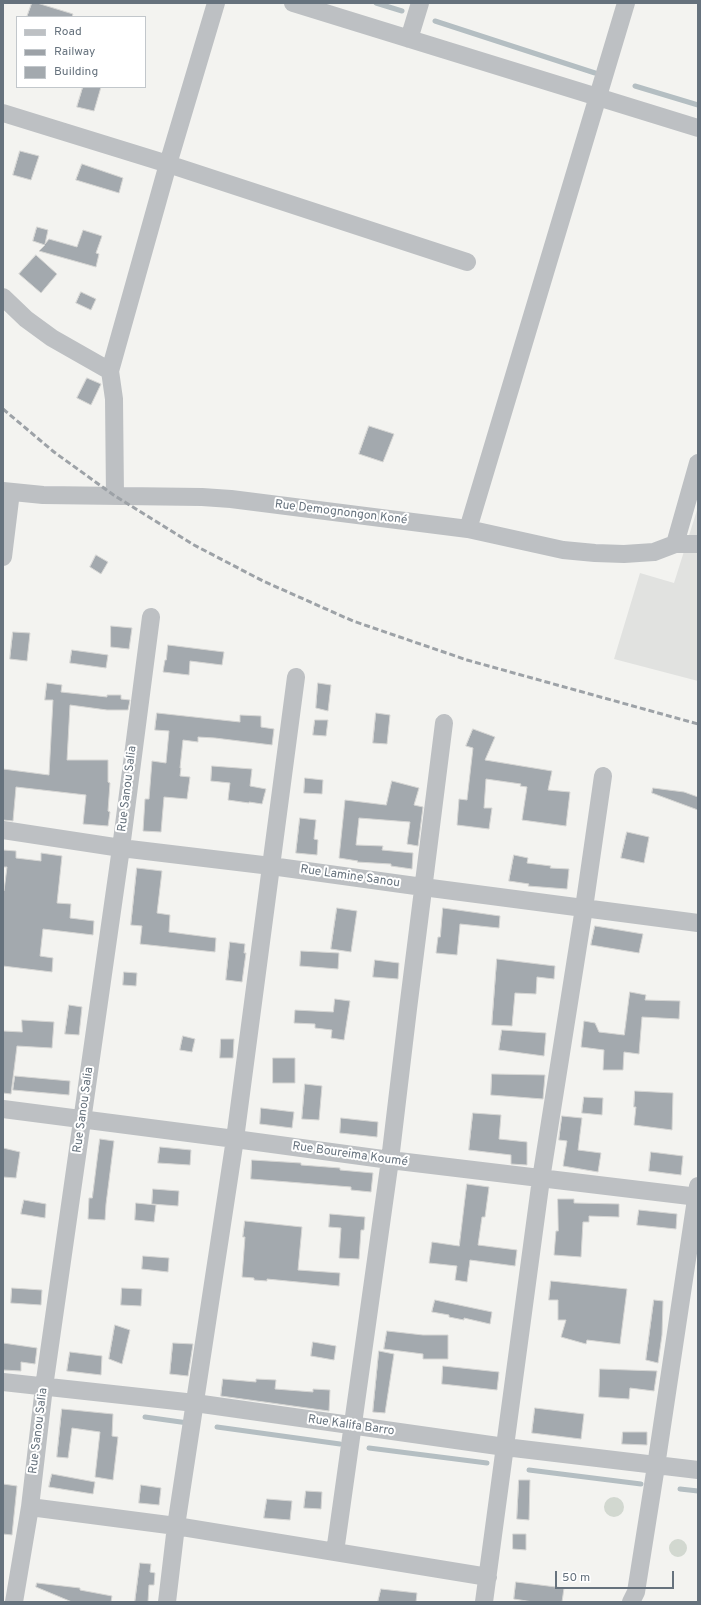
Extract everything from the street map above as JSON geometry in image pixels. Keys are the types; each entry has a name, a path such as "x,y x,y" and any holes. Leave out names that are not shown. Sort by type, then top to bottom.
{"street":[{"path":"115,496 114,399 110,372 168,164 216,3"},
{"path":"293,3 698,128"},
{"path":"409,39 420,3"},
{"path":"468,529 626,3"},
{"path":"3,113 168,164 467,262"},
{"path":"3,297 26,319 52,338 110,372"},
{"path":"698,463 675,544 698,544"},
{"path":"3,557 7,492"},
{"name":"Rue Demognongon Koné","path":"7,492 43,495 202,497 231,499 468,529 563,550 595,553 624,554 654,552 675,544"},
{"name":"Rue Sanou Salia","path":"14,1602 30,1507 44,1387 121,848 151,617"},
{"path":"167,1602 176,1526 235,1139 296,677"},
{"path":"335,1552 390,1160 444,723"},
{"path":"484,1602 541,1179 584,908 603,776"},
{"name":"Rue Lamine Sanou","path":"3,830 121,848 271,866 423,888 698,923"},
{"name":"Rue Boureima Koumé","path":"3,1109 541,1179 698,1193"},
{"path":"631,1602 636,1592 698,1193"},
{"name":"Rue Kalifa Barro","path":"3,1382 195,1404 505,1447 698,1470"},
{"path":"30,1507 176,1526 488,1577"}],"shaded area":[{"path":"698,507 698,681 614,659 640,573 674,583"},
{"path":"614,1497 621,1500 624,1507 621,1514 614,1517 607,1514 604,1507 607,1500"},
{"path":"678,1539 684,1542 687,1548 684,1554 678,1557 672,1554 669,1548 672,1542"}],"building":[{"path":"32,3 37,3 73,14 72,16 27,16"},
{"path":"83,88 101,88 94,111 77,107"},
{"path":"20,151 39,156 31,180 13,175"},
{"path":"82,164 123,178 119,193 76,180"},
{"path":"37,227 48,230 45,244 49,239 77,247 83,230 102,236 96,253 99,254 96,267 39,251 45,245 33,241"},
{"path":"36,255 57,274 41,293 19,274"},
{"path":"81,292 96,299 91,310 76,303"},
{"path":"87,378 101,384 91,405 77,398"},
{"path":"369,426 394,434 383,462 359,454"},
{"path":"96,555 108,562 101,574 90,567"},
{"path":"111,626 132,628 129,649 111,647"},
{"path":"13,632 30,633 27,661 10,659"},
{"path":"168,645 224,652 222,665 190,661 189,675 163,672"},
{"path":"72,650 108,655 106,668 70,663"},
{"path":"47,683 62,685 61,692 107,697 107,695 121,695 121,699 130,700 128,710 107,710 70,705 67,760 108,760 108,782 110,783 108,811 110,812 108,826 83,824 86,795 16,787 13,821 3,820 3,769 49,775 53,700 45,700"},
{"path":"318,683 331,685 328,711 316,708"},
{"path":"157,713 240,722 240,715 261,716 261,727 274,729 272,745 198,737 198,742 183,740 180,776 190,777 187,799 164,797 161,832 143,831 145,799 149,799 152,761 166,763 169,731 155,730"},
{"path":"376,713 390,715 387,744 373,743"},
{"path":"315,720 328,720 326,736 313,735"},
{"path":"473,729 495,737 485,760 552,771 548,790 570,792 566,826 522,820 527,787 520,786 521,784 486,779 484,808 492,808 489,829 457,825 459,799 467,800 473,748 466,746"},
{"path":"212,766 252,769 250,786 266,789 262,804 228,800 230,783 211,781"},
{"path":"305,778 323,780 322,794 304,793"},
{"path":"392,781 419,788 414,805 423,807 418,846 407,844 410,822 359,818 356,845 383,846 382,850 413,853 412,869 391,866 391,864 357,862 358,861 339,858 345,800 386,805"},
{"path":"653,788 684,792 698,797 698,810 652,793"},
{"path":"300,818 316,820 314,839 318,840 317,855 296,853"},
{"path":"627,832 649,837 644,863 621,858"},
{"path":"3,850 16,851 16,858 41,861 41,853 62,856 57,903 71,904 70,918 94,921 93,935 43,929 40,956 53,958 52,972 3,966 3,891 7,867 3,867"},
{"path":"514,855 528,858 527,863 551,866 550,868 569,869 567,889 528,886 529,884 509,881"},
{"path":"137,868 162,871 157,913 170,915 169,932 216,938 215,952 140,944 142,926 131,925"},
{"path":"337,908 357,911 351,952 331,949"},
{"path":"443,908 500,916 499,928 460,924 457,955 436,953 438,937 440,937"},
{"path":"595,926 643,934 639,953 591,945"},
{"path":"230,942 245,944 244,953 246,953 242,982 226,980"},
{"path":"301,951 339,953 338,969 300,966"},
{"path":"497,959 555,966 554,979 537,977 536,994 515,993 512,1026 492,1025"},
{"path":"375,960 399,963 398,979 373,977"},
{"path":"124,972 137,973 136,986 123,985"},
{"path":"630,992 646,995 645,1000 680,1001 679,1019 642,1017 639,1054 624,1052 623,1070 603,1070 604,1050 581,1047 584,1021 595,1023 599,1032 624,1035"},
{"path":"335,999 350,1001 344,1040 331,1038 332,1030 315,1028 315,1024 294,1023 295,1010 333,1012"},
{"path":"69,1005 82,1007 79,1035 65,1034"},
{"path":"22,1020 54,1022 52,1048 17,1046 11,1094 3,1093 3,1031 22,1032"},
{"path":"502,1030 546,1033 544,1056 499,1050"},
{"path":"183,1036 195,1039 192,1052 180,1050"},
{"path":"221,1039 234,1039 233,1058 220,1058"},
{"path":"273,1058 295,1058 295,1083 273,1083"},
{"path":"492,1074 545,1075 543,1099 491,1095"},
{"path":"15,1076 70,1081 69,1095 13,1090"},
{"path":"305,1084 322,1086 319,1120 302,1119"},
{"path":"635,1091 673,1093 672,1130 634,1125 636,1107 634,1107"},
{"path":"584,1097 603,1098 602,1115 582,1113"},
{"path":"261,1108 294,1112 292,1128 260,1124"},
{"path":"473,1113 501,1115 499,1139 527,1142 527,1165 511,1164 511,1155 469,1150"},
{"path":"562,1116 582,1118 578,1150 601,1153 598,1172 563,1166 567,1141 559,1140"},
{"path":"341,1118 378,1122 377,1137 340,1133"},
{"path":"100,1139 114,1141 105,1220 88,1219 89,1198 92,1198"},
{"path":"160,1147 191,1150 190,1165 158,1163"},
{"path":"3,1148 20,1152 16,1178 3,1177"},
{"path":"651,1152 683,1156 681,1175 649,1171"},
{"path":"252,1160 301,1163 301,1165 340,1168 340,1170 373,1173 371,1192 351,1190 351,1187 251,1179"},
{"path":"467,1184 489,1187 485,1217 482,1217 478,1245 517,1250 515,1266 470,1260 467,1282 455,1280 457,1266 429,1263 432,1242 459,1246"},
{"path":"153,1189 179,1191 178,1206 152,1204"},
{"path":"558,1199 574,1199 574,1203 619,1204 619,1217 589,1216 589,1222 583,1222 581,1257 554,1255 556,1231 558,1231"},
{"path":"24,1200 46,1204 45,1218 21,1214"},
{"path":"136,1203 156,1205 154,1222 135,1220"},
{"path":"639,1210 677,1214 676,1229 637,1225"},
{"path":"330,1214 365,1217 364,1230 361,1230 359,1259 339,1258 341,1228 329,1227"},
{"path":"245,1221 302,1227 298,1270 340,1273 339,1286 267,1279 267,1281 254,1280 254,1278 242,1277"},
{"path":"143,1256 169,1258 168,1272 142,1269"},
{"path":"551,1281 627,1289 620,1344 587,1340 586,1344 561,1337 566,1320 558,1320 558,1300 549,1300"},
{"path":"12,1288 42,1290 41,1305 11,1303"},
{"path":"122,1288 142,1289 141,1306 121,1305"},
{"path":"435,1300 492,1312 490,1324 464,1318 464,1320 449,1317 449,1315 432,1312"},
{"path":"654,1300 663,1301 662,1335 658,1363 646,1360"},
{"path":"115,1325 130,1330 122,1364 109,1359"},
{"path":"387,1331 423,1335 448,1335 448,1359 423,1359 423,1354 384,1349"},
{"path":"313,1342 336,1346 334,1360 311,1356"},
{"path":"3,1343 37,1348 35,1364 21,1362 21,1371 3,1370"},
{"path":"173,1343 193,1344 188,1376 170,1374"},
{"path":"379,1351 394,1354 385,1413 373,1412"},
{"path":"70,1352 102,1356 101,1375 67,1371"},
{"path":"443,1366 499,1372 497,1390 442,1384"},
{"path":"600,1369 657,1371 654,1391 630,1388 629,1399 599,1397"},
{"path":"223,1379 256,1382 256,1379 276,1380 275,1389 313,1392 313,1389 330,1390 329,1411 221,1396"},
{"path":"535,1408 584,1414 581,1439 532,1433"},
{"path":"62,1409 113,1414 112,1436 118,1437 113,1480 95,1477 100,1432 72,1428 68,1458 57,1457"},
{"path":"623,1432 647,1432 647,1445 622,1444"},
{"path":"52,1474 95,1482 93,1494 49,1487"},
{"path":"519,1480 530,1480 529,1520 517,1519"},
{"path":"3,1484 17,1486 12,1535 3,1534"},
{"path":"141,1485 161,1488 159,1505 139,1503"},
{"path":"306,1491 322,1492 321,1509 304,1508"},
{"path":"267,1499 292,1501 290,1520 264,1518"},
{"path":"513,1534 526,1534 526,1550 513,1549"},
{"path":"140,1563 151,1564 150,1572 155,1573 154,1585 149,1585 148,1602 135,1602"},
{"path":"516,1582 564,1588 562,1602 533,1602 514,1599"},
{"path":"37,1583 80,1588 80,1590 112,1596 111,1602 72,1602 36,1587"},
{"path":"381,1589 417,1593 416,1602 378,1602"}],"waterway":[{"path":"376,3 402,11"},
{"path":"435,21 595,73"},
{"path":"635,86 698,105"},
{"path":"145,1417 188,1423"},
{"path":"217,1427 340,1444"},
{"path":"369,1448 487,1463"},
{"path":"529,1470 641,1484"},
{"path":"680,1489 698,1491"}],"railway":[{"path":"3,409 54,452 115,496 194,545 263,581 353,621 467,660 698,724"}]}
